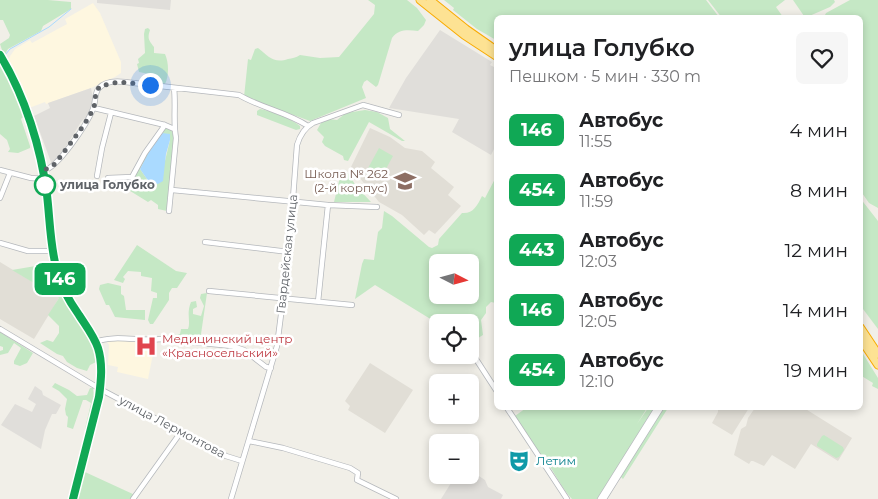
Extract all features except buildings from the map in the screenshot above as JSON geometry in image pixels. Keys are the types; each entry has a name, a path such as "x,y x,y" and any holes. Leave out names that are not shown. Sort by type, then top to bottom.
{"highway":[{"path":"420,0 459,31 494,55"},
{"path":"430,0 494,49"},
{"path":"863,332 878,354"},
{"path":"863,342 878,364"}],"main road":[{"path":"0,55 14,82 38,147 43,171 52,251 57,270 66,295 95,342 100,358 100,389 88,445 73,499"}],"street":[{"path":"43,171 55,164 72,142 94,108 96,92 100,86 112,82 240,96 308,126 362,105 399,115"},
{"path":"169,212 176,138 174,129 176,104 174,88"},
{"path":"94,108 174,129"},
{"path":"97,176 111,113"},
{"path":"108,178 130,178 164,125"},
{"name":"Гвардейская улица","path":"231,499 277,346 289,252 297,145 302,132 308,126"},
{"path":"0,170 31,178 44,179"},
{"path":"0,198 10,173"},
{"path":"172,190 328,205 377,207"},
{"path":"318,302 328,205"},
{"path":"205,242 289,252"},
{"path":"0,243 28,251 52,251"},
{"path":"209,291 284,300 352,305"},
{"name":"улица Лермонтова","path":"0,329 100,389 226,456 242,461"},
{"path":"95,342 110,338 161,339 232,346 244,350 266,367 271,368"},
{"path":"479,364 494,387"},
{"path":"508,410 567,499"},
{"path":"600,499 656,410"},
{"path":"604,499 660,410"},
{"path":"133,499 181,432"},
{"path":"248,441 275,446 350,468 358,474 357,480 396,499"}],"shaded area":[{"path":"97,0 171,0 170,10 97,3"},
{"path":"93,3 100,13 121,62 121,73 91,88 29,108 8,59 15,49 30,40 32,43 67,24 65,19"},
{"path":"440,30 492,62 490,65 494,67 494,149 491,155 452,132 459,119 389,108 406,78"},
{"path":"91,88 93,99 88,115 81,122 52,165 34,116 50,108 48,103"},
{"name":"Школа № 262 (2-й корпус)","path":"370,128 390,137 405,148 422,151 435,162 431,168 454,187 448,195 461,206 435,234 429,230 424,235 402,215 379,202 351,167"},
{"path":"0,262 59,298 34,339 0,319"},
{"path":"116,340 155,344 148,379 117,372 118,367 108,365 109,345 107,342"},
{"path":"370,363 413,390 385,433 348,410 350,406 345,401"},
{"path":"35,386 42,391 43,395 61,405 56,414 52,414 45,430 41,449 1,425 15,404 32,412 36,404 28,399"},
{"path":"718,410 748,410 732,435 712,423"},
{"path":"754,410 807,410 852,438 838,461 811,444 795,469 772,455 764,466 753,461 749,464 734,455 741,429 746,426 748,418"},
{"path":"479,476 485,480 488,487 503,495 501,499 441,499 450,484 479,484"}],"green space":[{"path":"0,0 71,2 71,9 43,26 41,31 8,49 4,56 0,44 9,38 10,35 3,20 0,20"},
{"path":"368,0 407,0 417,8 426,20 418,31 407,30 400,32 392,38 378,85 376,87 367,80 364,82 362,87 366,98 310,121 244,97 248,59 251,60 255,49 258,48 268,56 279,61 300,55 320,58 339,57 374,14 375,5"},
{"path":"444,0 706,0 717,15 494,15 494,39 477,29 453,10 454,8"},
{"path":"708,0 785,0 776,7 782,15 720,15"},
{"path":"793,0 834,0 835,2 830,7 812,15 803,15"},
{"path":"850,0 878,0 878,208 869,203 863,194 863,15 825,15"},
{"path":"148,28 150,30 149,39 154,47 154,53 165,54 168,73 165,84 151,82 149,74 139,72 138,59 145,53 144,34 145,29"},
{"path":"0,64 19,103 23,117 21,119 30,146 30,148 18,153 8,152 10,149 7,140 0,134"},
{"path":"260,109 275,113 296,123 300,126 300,129 296,130 257,115 257,111"},
{"path":"365,110 377,112 388,118 390,129 405,141 369,122 348,161 344,160 343,156 325,146 322,142 324,137 317,130 321,123 328,119 337,120 346,113"},
{"path":"165,128 171,129 174,137 167,211 158,209 158,205 151,200 148,202 114,181 116,178 132,180 146,155","holes":["170,140 164,165 149,182 140,169 149,156"]},
{"path":"379,148 393,156 381,178 367,170"},
{"path":"341,173 348,173 356,186 371,202 334,202"},
{"path":"494,181 494,303 491,302 486,307 486,313 481,320 483,335 479,337 479,314 429,314 429,318 375,285 355,299 364,259 374,260 378,232 382,228 384,211 432,248 438,245 439,239 462,213 472,211 482,196 485,198"},
{"path":"863,202 878,221 878,329 863,309"},
{"path":"137,245 176,271 187,273 177,288 172,288 169,293 169,300 153,324 150,324 148,320 153,298 157,298 157,293 151,291 152,278 141,276 141,272 128,271 123,277 125,279 123,283 114,280"},
{"path":"53,263 63,297 85,328 94,345 96,362 90,365 87,371 77,368 67,362 63,356 40,343 47,340 53,342 59,333 59,326 48,315 59,298 12,270"},
{"path":"108,283 121,286 121,294 124,296 126,310 145,310 145,320 115,317 109,305 106,305 99,289 100,285"},
{"path":"207,293 200,341 173,339 174,335 180,334 181,329 188,329 191,302 196,301 197,307 193,309 193,314 201,316 204,306 200,298 201,294"},
{"path":"0,332 33,353 27,363 20,366 14,364 21,348 14,343 8,353 0,355 3,347 0,346"},
{"path":"863,354 878,378 878,389 872,386 873,383 863,377"},
{"path":"55,383 77,396 87,395 90,388 93,388 94,398 87,431 85,429 91,403 83,400 73,429 67,427 68,417 65,409 67,399 52,387"},
{"path":"523,410 646,410 637,424 647,410 653,410 597,499 572,499 545,459 542,459 515,416"},
{"path":"663,410 667,410 623,479 620,476"},
{"path":"824,435 843,447 844,450 839,457 836,458 817,446"},
{"path":"84,470 135,495 132,499 75,499"}],"water":[{"path":"162,133 170,134 170,140 166,154 163,181 158,184 149,182 140,169 151,148"}],"waterway":[{"path":"7,60 5,55 10,49 49,27 71,9"}],"bus line":[{"name":"146","path":"0,55 14,82 38,147 47,195 52,251 60,282 66,295 92,335 100,358 101,380 99,397 73,499"}],"place":[{"name":"Школа № 262 (2-й корпус)","path":"405,181"},
{"name":"улица Голубко","path":"45,185"},
{"name":"Медицинский центр «Красносельский»","path":"146,346"},
{"name":"Летим","path":"519,461"}],"route":[{"path":"45,185 43,171 55,164 84,125 94,108 96,92 100,86 112,82 150,85"}]}
